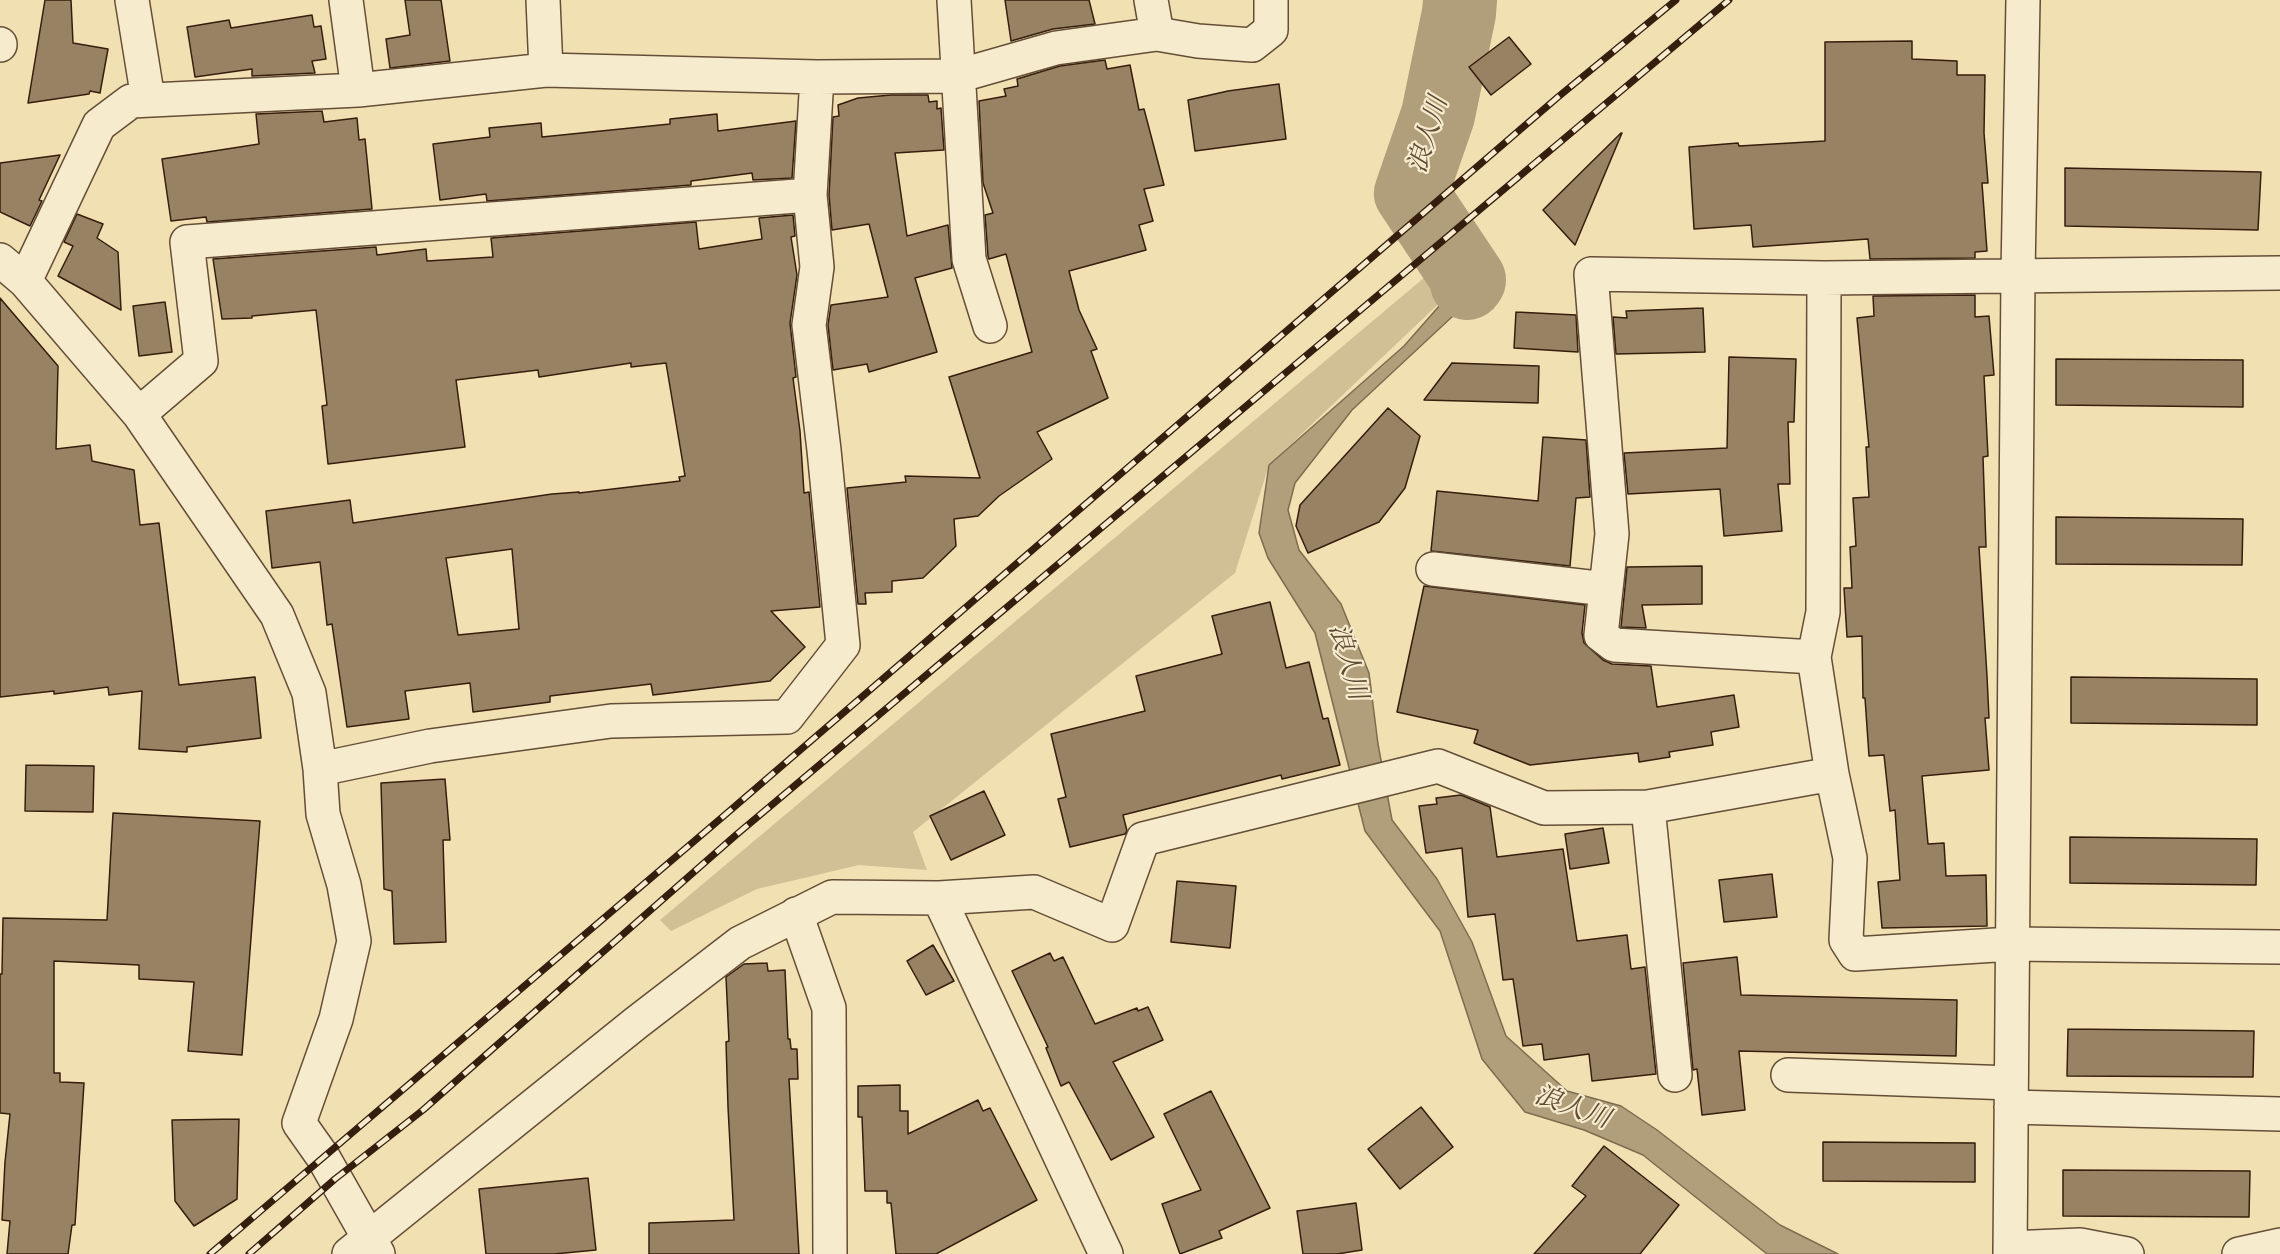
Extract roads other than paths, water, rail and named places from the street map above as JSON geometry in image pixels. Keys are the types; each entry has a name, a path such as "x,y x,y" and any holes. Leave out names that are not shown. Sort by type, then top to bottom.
{"street":[{"path":"132,0 148,99"},
{"path":"346,0 358,90"},
{"path":"543,0 546,70"},
{"path":"954,0 969,259 990,326"},
{"path":"1151,0 1157,34"},
{"path":"25,281 99,124 131,101 358,90 546,70 817,76 958,76 1056,48 1157,34 1198,41 1252,45 1271,30 1271,0"},
{"path":"2023,0 2018,274 2010,1251 2080,1245 2127,1254"},
{"path":"320,769 430,746 611,722 787,717 843,645 824,450 808,325 817,267 810,195 817,76"},
{"path":"138,414 201,361 187,242 810,195"},
{"path":"0,260 25,281 138,414 277,615 309,693 320,769 323,814 344,885 354,941 336,1019 299,1123 323,1156 365,1249 627,1031 740,943 832,897 939,898 1034,892 1112,926 1143,839 1438,766 1544,808 1648,807 1832,774"},
{"path":"1814,657 1614,645 1601,635 1612,534 1591,274 1824,278 2018,274 2280,273"},
{"path":"1824,278 1824,612 1814,657 1832,774 1850,858 1846,940 1855,954 2012,944 2280,947"},
{"path":"1433,569 1606,589"},
{"path":"1648,807 1675,1075"},
{"path":"939,898 1106,1254"},
{"path":"796,915 829,1008 830,1254"},
{"path":"1788,1075 2011,1095 2280,1114"},
{"path":"2239,1254 2280,1245"}],"water":[{"path":"1451,0 1474,0 1472,27 1432,190 1450,230 1476,254 1483,288 1352,410 1295,483 1288,510 1299,550 1341,604 1369,673 1378,744 1392,820 1437,879 1472,942 1506,1036 1567,1091 1621,1106 1657,1130 1780,1225 1838,1254 1767,1254 1643,1155 1584,1130 1525,1112 1482,1059 1440,931 1365,831 1315,633 1268,558 1259,533 1269,465 1404,346 1455,288 1449,264 1410,213 1444,84"}],"waterway":[{"name":"浪人川","path":"1460,0 1438,115 1411,193 1469,280 1467,283"}],"railway":[{"path":"210,1254 726,814 1558,97 1676,0"},
{"path":"249,1254 335,1179 423,1110 736,835 1729,0"}]}
